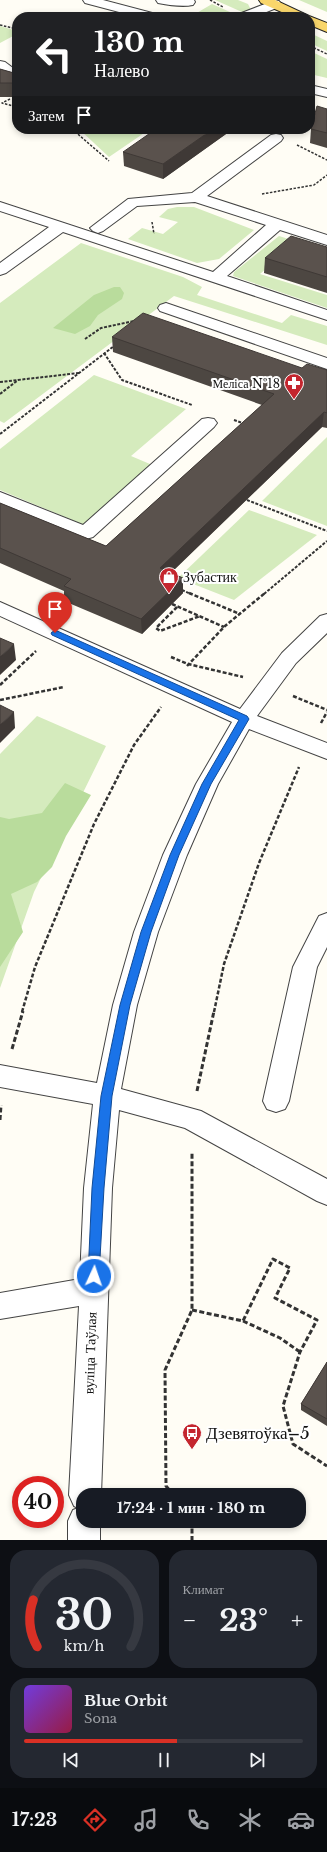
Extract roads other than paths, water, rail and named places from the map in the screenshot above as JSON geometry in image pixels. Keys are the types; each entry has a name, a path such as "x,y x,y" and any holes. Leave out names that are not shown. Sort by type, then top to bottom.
{"main road":[{"path":"270,2 292,12"},
{"path":"315,22 327,28"}],"street":[{"path":"89,0 133,12"},
{"path":"116,7 127,0"},
{"path":"150,12 162,0 189,2"},
{"path":"252,12 270,2"},
{"path":"4,63 12,72"},
{"path":"315,90 327,93"},
{"path":"196,197 276,138"},
{"path":"98,228 133,202 196,197 327,240"},
{"path":"0,206 327,315"},
{"path":"216,278 277,224"},
{"path":"0,270 61,226"},
{"path":"166,308 327,364"},
{"path":"0,498 86,533 208,424"},
{"path":"0,608 244,719 327,751"},
{"name":"вуліца Таўлая","path":"85,1488 98,1188 107,1096 125,1005 146,932 174,855 207,784 244,719 289,658 327,621"},
{"path":"276,1101 305,967 327,922"},
{"path":"2,1076 107,1096 192,1119 327,1193"},
{"path":"0,1306 93,1290"},
{"path":"84,1528 84,1540"}],"place":[{"name":"Меліса №18","path":"294,400"},
{"name":"Зубастик","path":"169,594"},
{"name":"Дзевятоўка–5","path":"192,1450"}]}
